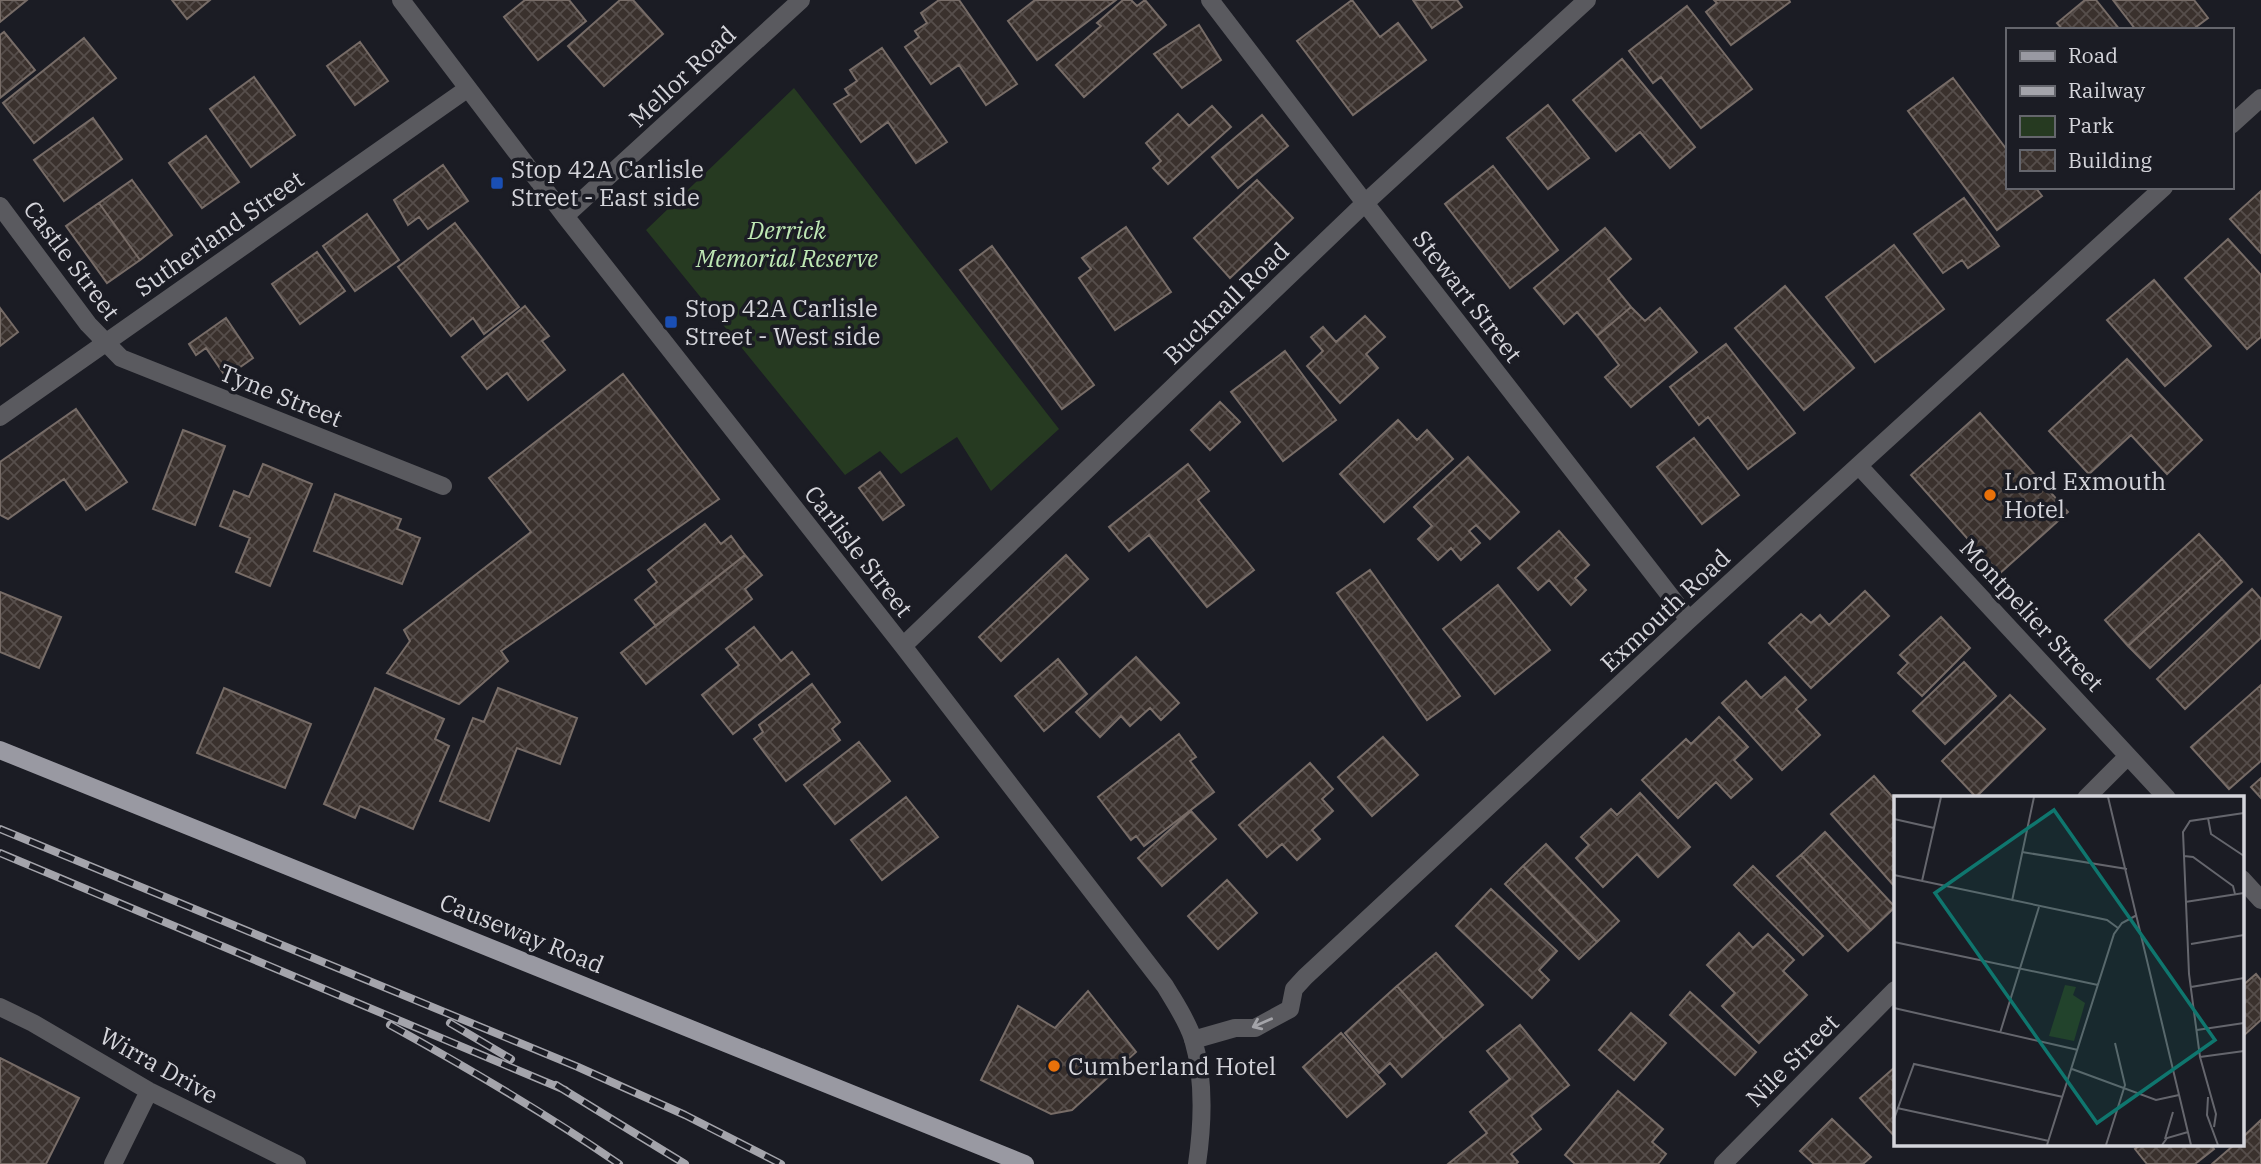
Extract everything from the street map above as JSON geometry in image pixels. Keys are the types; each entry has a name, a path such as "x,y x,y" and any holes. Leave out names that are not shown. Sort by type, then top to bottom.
{"main road":[{"name":"Causeway Road","path":"0,750 1026,1164"}],"street":[{"name":"Carlisle Street","path":"401,0 565,216 903,646 1165,986 1193,1040 1202,1094 1197,1164"},
{"name":"Mellor Road","path":"565,216 800,0"},
{"name":"Stewart Street","path":"1210,0 1689,620"},
{"name":"Bucknall Road","path":"903,646 1365,203 1587,0"},
{"name":"Sutherland Street","path":"0,417 467,89"},
{"path":"2233,123 2261,98"},
{"name":"Exmouth Road","path":"1193,1040 1235,1028 1255,1028 1290,1009 1294,989 1306,977 1689,620 2162,189"},
{"name":"Castle Street","path":"0,206 105,343"},
{"name":"Tyne Street","path":"105,343 121,358 443,486"},
{"name":"Montpelier Street","path":"1859,466 2165,796"},
{"path":"2088,796 2128,756"},
{"path":"2244,881 2261,900"},
{"name":"Nile Street","path":"1723,1164 1894,991"},
{"name":"Wirra Drive","path":"0,1007 33,1023 149,1091 297,1164"},
{"path":"113,1164 149,1091"}],"green space":[{"name":"Derrick Memorial Reserve","path":"794,88 1059,429 991,491 957,437 901,474 880,451 845,475 646,230"}],"building":[{"path":"0,0 27,0 0,22"},
{"path":"172,0 210,0 187,19"},
{"path":"525,0 569,0 586,21 538,60 504,17"},
{"path":"620,0 633,0 663,34 604,86 568,46"},
{"path":"939,0 959,0 1017,84 986,105 959,65 931,84 905,47 919,37 915,31 927,23 921,13"},
{"path":"1035,0 1116,0 1037,60 1008,21"},
{"path":"1123,0 1131,0 1137,6 1145,0 1166,25 1084,97 1056,65 1101,26 1097,23"},
{"path":"1352,0 1380,37 1398,23 1426,60 1353,115 1297,41"},
{"path":"1413,0 1457,0 1462,7 1432,28"},
{"path":"1714,0 1790,2 1731,45 1706,12 1717,3"},
{"path":"2085,0 2096,0 2118,28 2061,28 2057,23"},
{"path":"2113,0 2194,0 2208,18 2195,28 2134,28"},
{"path":"1687,6 1752,89 1701,128 1661,77 1653,83 1629,51"},
{"path":"1199,25 1221,60 1182,88 1154,54"},
{"path":"4,32 35,70 0,98 0,35"},
{"path":"84,38 116,78 34,143 3,103"},
{"path":"360,42 388,81 355,105 327,66"},
{"path":"882,48 947,142 916,163 888,122 861,142 834,104 849,95 845,89 857,81 850,70"},
{"path":"1622,59 1695,147 1670,168 1640,132 1616,151 1573,100"},
{"path":"254,77 295,135 251,167 210,109"},
{"path":"1953,78 2006,149 2006,189 2037,189 2042,196 1997,230 1908,111"},
{"path":"1548,105 1589,158 1548,189 1507,138"},
{"path":"1212,106 1231,127 1168,184 1153,168 1161,161 1146,143 1178,114 1189,126"},
{"path":"1262,115 1288,146 1238,188 1212,157"},
{"path":"93,118 122,159 64,201 34,160"},
{"path":"206,136 239,182 202,208 169,163"},
{"path":"443,165 468,201 428,229 419,217 408,225 394,200"},
{"path":"1493,166 1558,250 1510,288 1445,204"},
{"path":"132,180 172,235 140,260 99,203"},
{"path":"1257,180 1293,218 1230,278 1194,238"},
{"path":"2261,191 2261,253 2230,219"},
{"path":"1964,198 1999,246 1968,268 1962,260 1943,273 1914,234"},
{"path":"99,203 140,260 107,283 66,226"},
{"path":"367,214 399,260 355,291 323,246"},
{"path":"455,223 519,307 484,334 473,318 451,336 398,267"},
{"path":"1126,227 1171,292 1115,330 1079,278 1091,269 1082,258"},
{"path":"1605,228 1631,259 1608,279 1631,307 1597,336 1577,312 1564,324 1534,288"},
{"path":"2228,239 2261,275 2261,337 2247,349 2185,278"},
{"path":"1894,245 1944,309 1875,362 1826,297"},
{"path":"992,246 1094,385 1062,409 960,270"},
{"path":"317,252 345,291 300,324 272,284"},
{"path":"2154,280 2211,346 2165,386 2107,320"},
{"path":"1785,286 1854,368 1804,410 1735,328"},
{"path":"525,306 549,336 542,341 565,370 528,400 507,373 487,389 462,357"},
{"path":"1631,307 1645,321 1660,308 1697,352 1631,407 1605,377 1619,365 1597,336"},
{"path":"0,308 18,332 0,346"},
{"path":"1365,316 1385,337 1366,354 1378,368 1340,403 1307,366 1323,351 1311,337 1323,327 1336,342"},
{"path":"226,318 253,358 226,377 206,348 196,355 189,344"},
{"path":"1726,344 1795,433 1748,469 1708,417 1699,425 1670,387"},
{"path":"1285,351 1336,420 1283,461 1231,392"},
{"path":"2127,359 2202,440 2167,474 2131,435 2089,474 2049,431"},
{"path":"623,374 719,499 501,651 508,661 459,704 387,673 410,641 404,630 531,532 489,478"},
{"path":"1220,402 1240,422 1210,450 1191,430"},
{"path":"76,409 127,482 86,510 64,479 8,519 0,515 0,462"},
{"name":"Lord Exmouth Hotel","path":"1980,413 2068,512 1999,574 1911,475"},
{"path":"1398,420 1417,440 1427,430 1453,459 1384,522 1340,474"},
{"path":"183,430 225,446 195,525 153,509"},
{"path":"1694,438 1739,495 1702,524 1657,467"},
{"path":"1468,457 1519,512 1490,539 1476,525 1469,531 1480,543 1461,560 1451,548 1438,560 1418,539 1432,526 1414,507"},
{"path":"263,464 312,484 270,586 236,572 250,538 220,526 234,491 249,497"},
{"path":"1188,464 1209,491 1198,500 1254,570 1207,607 1149,535 1129,551 1109,527"},
{"path":"880,472 904,505 883,520 859,488"},
{"path":"335,494 401,519 397,529 420,538 402,584 314,551"},
{"path":"705,524 721,544 731,536 745,555 656,626 635,600 657,582 648,570"},
{"path":"1559,531 1589,565 1575,578 1586,590 1571,605 1549,580 1538,590 1518,568"},
{"path":"2199,534 2222,559 2128,646 2105,620"},
{"path":"745,555 762,575 745,589 752,599 646,684 621,653"},
{"path":"1066,555 1088,579 1001,661 979,637"},
{"path":"2222,559 2242,582 2150,668 2128,646"},
{"path":"1370,570 1460,696 1427,720 1337,593"},
{"path":"1498,585 1550,650 1495,694 1443,629"},
{"path":"2252,589 2261,599 2261,638 2185,709 2157,679"},
{"path":"1865,591 1889,616 1811,688 1769,643 1801,614 1811,623 1820,615 1829,625"},
{"path":"0,592 61,617 39,668 0,652"},
{"path":"1941,617 1970,648 1922,696 1898,673 1908,663 1900,655"},
{"path":"754,627 781,661 792,652 809,674 733,734 702,695 739,665 726,649"},
{"path":"1136,657 1179,703 1161,720 1150,708 1130,726 1121,716 1100,737 1076,712"},
{"path":"1058,659 1087,694 1044,731 1015,696"},
{"path":"1964,662 1996,696 1945,744 1913,711"},
{"path":"1785,677 1806,700 1796,709 1820,735 1782,770 1722,703 1746,681 1761,698"},
{"path":"812,684 840,722 832,729 840,740 786,781 754,739 763,732 759,725"},
{"path":"2261,685 2261,761 2229,789 2191,747"},
{"path":"224,688 311,724 285,788 197,753"},
{"path":"375,688 444,719 435,739 449,746 413,829 360,806 355,818 324,804"},
{"path":"498,688 577,718 560,764 517,748 489,821 440,801 473,718 484,722"},
{"path":"2010,695 2045,729 1977,796 1942,761"},
{"path":"1719,717 1748,747 1734,760 1752,779 1731,798 1716,782 1678,818 1642,780 1686,739 1691,744"},
{"path":"1179,734 1196,757 1190,761 1214,792 1144,846 1136,836 1131,840 1098,797"},
{"path":"1383,737 1418,775 1372,816 1338,777"},
{"path":"859,742 890,781 835,824 804,785"},
{"path":"1310,763 1333,789 1322,799 1333,811 1312,830 1320,839 1297,860 1282,844 1267,857 1239,825"},
{"path":"1874,776 1894,799 1894,886 1831,814"},
{"path":"2261,778 2261,798 2251,787"},
{"path":"1640,793 1690,847 1658,877 1637,854 1603,887 1576,858 1589,845 1581,837 1611,809 1617,815"},
{"path":"906,797 938,837 882,880 851,840"},
{"path":"1191,811 1216,839 1162,886 1138,858"},
{"path":"1825,832 1894,908 1871,930 1801,855"},
{"path":"1546,844 1619,921 1597,942 1523,866"},
{"path":"1801,855 1871,930 1848,951 1777,876"},
{"path":"1523,866 1597,942 1579,959 1505,884"},
{"path":"1753,866 1823,936 1803,955 1734,885"},
{"path":"1227,880 1257,913 1218,949 1188,916"},
{"path":"1491,889 1557,951 1539,970 1549,980 1532,998 1456,926"},
{"path":"1739,933 1753,948 1768,934 1794,960 1783,971 1807,995 1759,1043 1722,1006 1735,993 1707,965"},
{"path":"1436,953 1483,1005 1444,1039 1397,986"},
{"path":"2256,974 2261,980 2261,1020 2244,1035 2244,984"},
{"path":"1397,986 1444,1039 1402,1077 1390,1063 1379,1073 1345,1033"},
{"name":"Cumberland Hotel","path":"1088,991 1136,1052 1072,1110 1051,1114 981,1080 1018,1006 1055,1028"},
{"path":"1690,992 1756,1052 1735,1075 1670,1015"},
{"path":"1631,1013 1666,1043 1634,1080 1599,1050"},
{"path":"1520,1025 1569,1085 1531,1116 1541,1129 1511,1154 1518,1162 1516,1164 1448,1164 1487,1133 1470,1112 1510,1079 1487,1051"},
{"path":"1341,1033 1385,1084 1347,1117 1303,1067"},
{"path":"0,1058 79,1098 46,1164 0,1164"},
{"path":"1894,1068 1894,1136 1860,1098"},
{"path":"1618,1091 1663,1129 1652,1142 1666,1154 1658,1164 1575,1164 1565,1155"},
{"path":"1832,1119 1871,1157 1863,1164 1814,1164 1800,1151"},
{"path":"2261,1120 2261,1164 2212,1164 2233,1146 2244,1146 2244,1136"},
{"path":"2139,1146 2212,1146 2214,1149 2195,1164 2147,1164 2135,1149"}],"railway":[{"path":"0,829 578,1067 685,1115 781,1164"},
{"path":"0,853 565,1090"},
{"path":"450,1023 511,1059"},
{"path":"390,1025 506,1092 619,1164"},
{"path":"556,1085 685,1164"}],"place":[{"name":"Stop 42A Carlisle Street - East side","path":"497,183"},
{"name":"Stop 42A Carlisle Street - West side","path":"671,322"},
{"name":"Lord Exmouth Hotel","path":"1990,495"},
{"name":"Cumberland Hotel","path":"1054,1066"}]}
